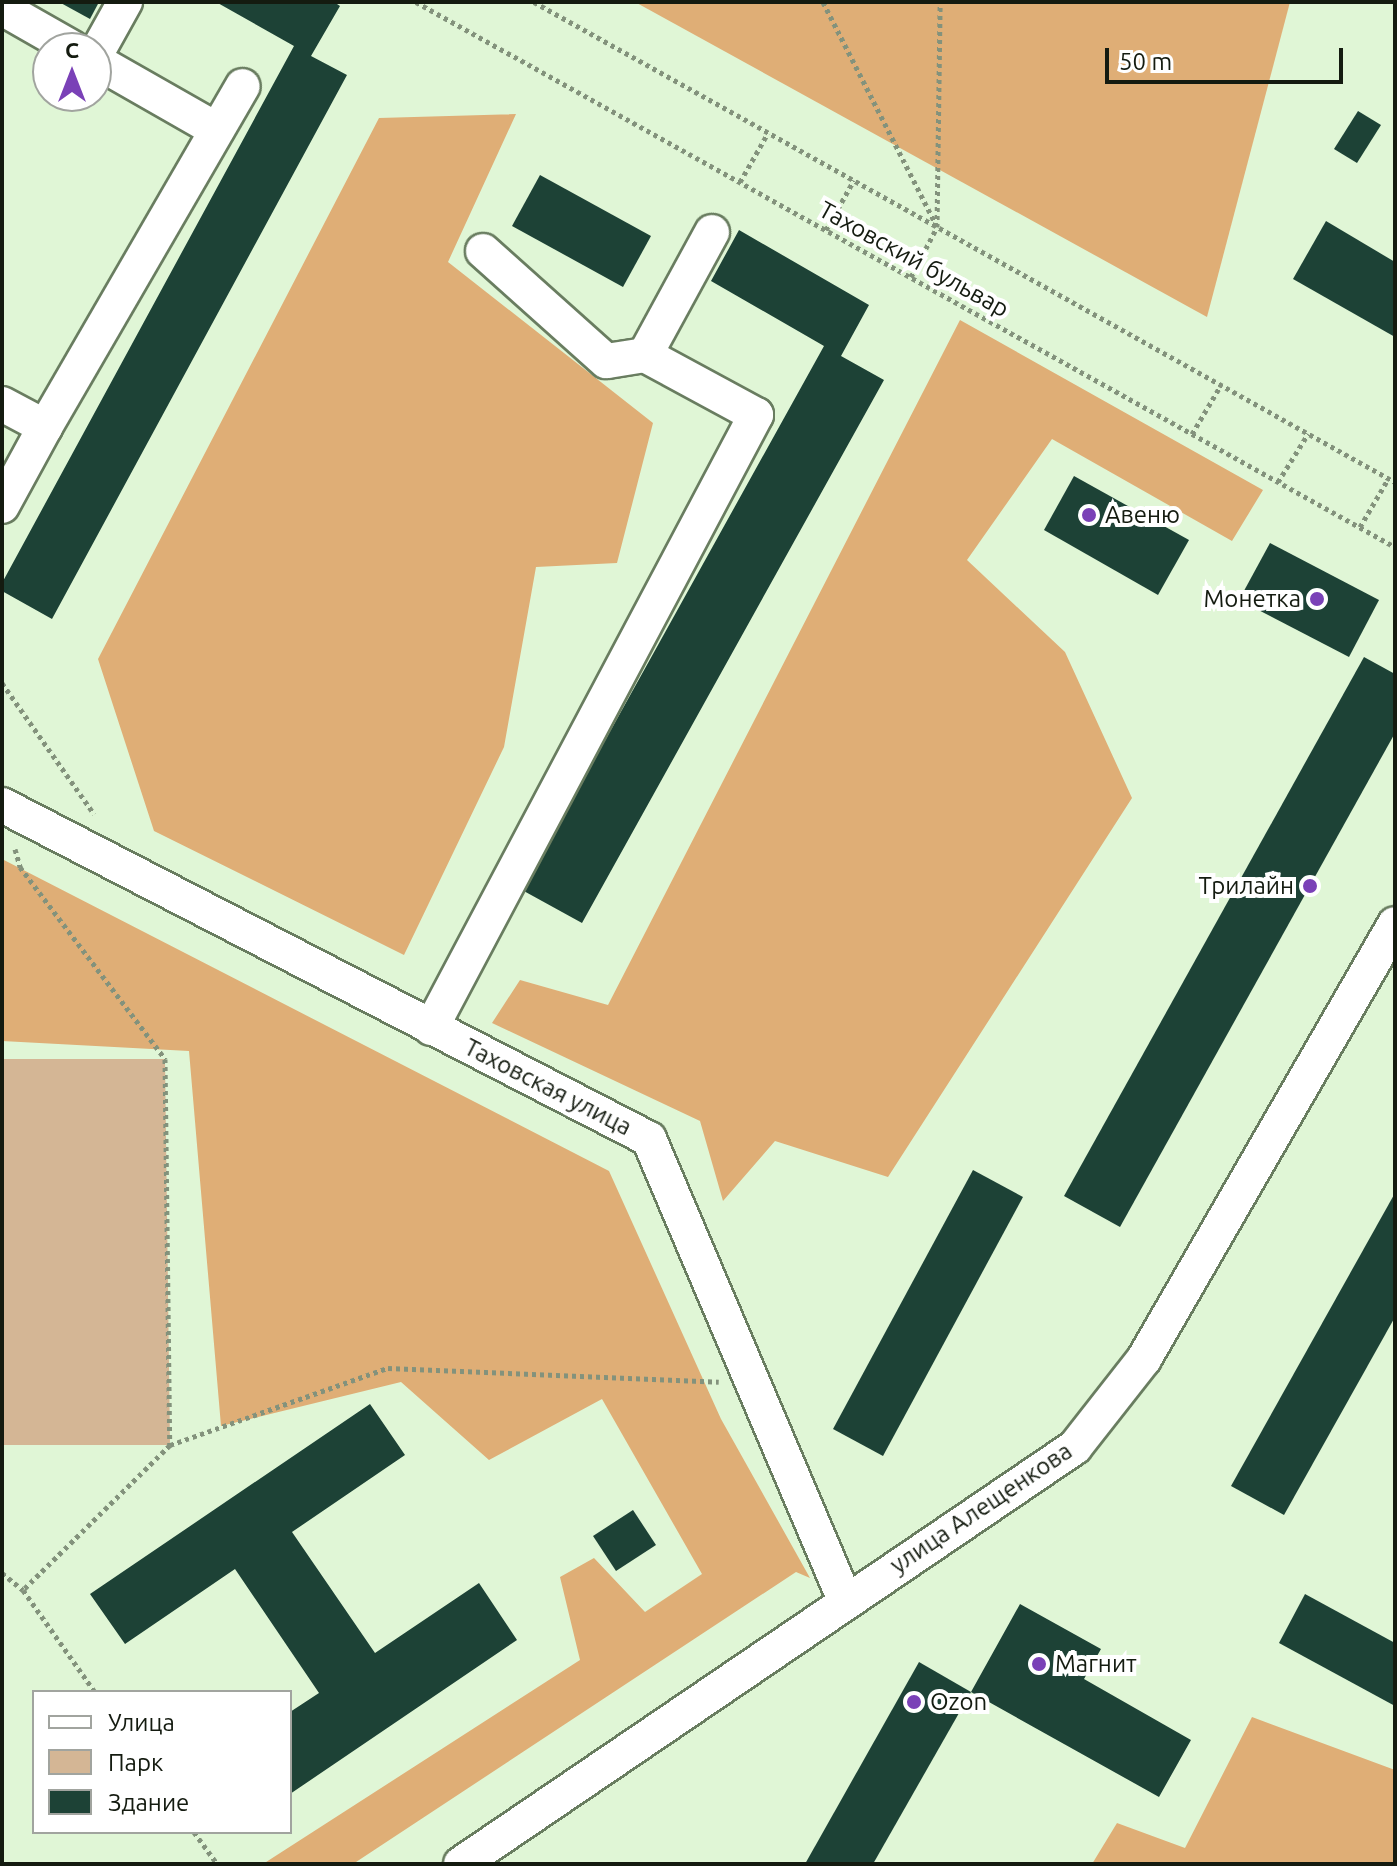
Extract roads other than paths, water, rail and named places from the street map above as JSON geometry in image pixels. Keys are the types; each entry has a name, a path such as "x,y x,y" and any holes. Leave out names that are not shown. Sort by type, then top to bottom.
{"street":[{"path":"108,32 125,2"},
{"path":"2,8 44,32"},
{"path":"112,70 217,130"},
{"path":"2,506 243,86"},
{"path":"645,355 712,232"},
{"path":"431,1028 756,415 645,355 606,361 483,251"},
{"path":"2,404 45,427"},
{"name":"Таховская улица","path":"2,805 649,1139 845,1600"},
{"name":"улица Алещенкова","path":"461,1864 508,1851 845,1600 1075,1447 1144,1359 1395,924"}],"place":[{"name":"Авеню","path":"1089,515"},
{"name":"Монетка","path":"1317,599"},
{"name":"Трилайн","path":"1310,886"},
{"name":"Магнит","path":"1039,1664"},
{"name":"Ozon","path":"914,1702"}]}
